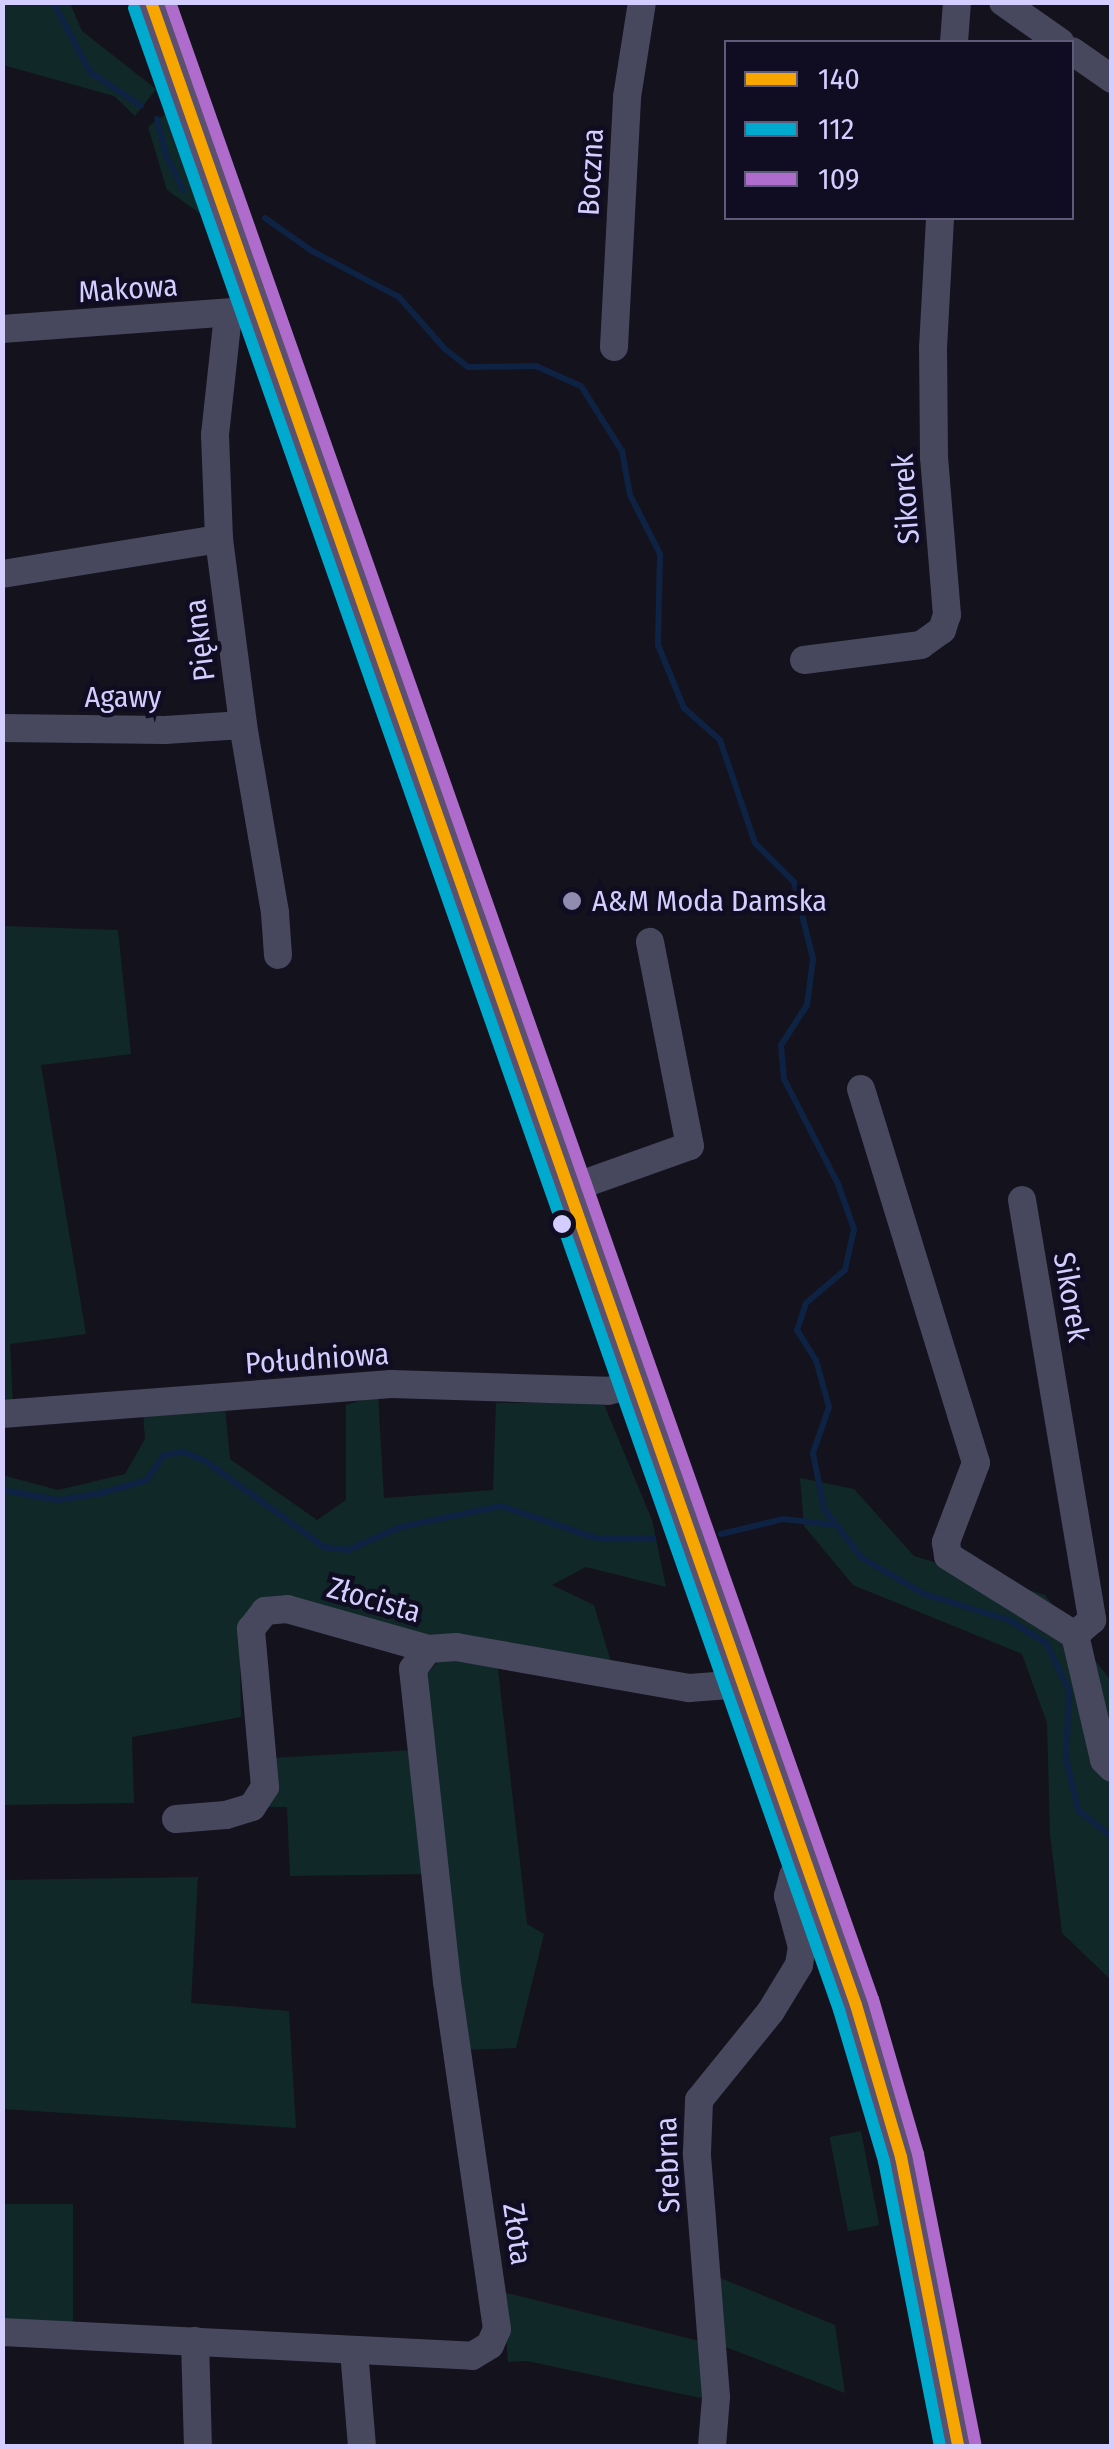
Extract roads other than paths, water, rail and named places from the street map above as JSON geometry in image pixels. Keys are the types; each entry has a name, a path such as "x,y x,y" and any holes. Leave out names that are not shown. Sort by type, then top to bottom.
{"main road":[{"path":"151,2 243,312 568,1189 807,1864 892,2118 958,2446"}],"street":[{"name":"Boczna","path":"614,346 627,97 642,2"},
{"path":"954,40 957,2"},
{"path":"1006,3 1057,40"},
{"path":"1074,51 1112,79"},
{"name":"Sikorek","path":"804,660 921,645 942,630 946,615 934,457 933,366 940,220"},
{"name":"Makowa","path":"2,330 243,312"},
{"name":"Piękna","path":"243,312 215,435 219,539 243,725 276,913 278,955"},
{"path":"2,574 219,539"},
{"name":"Agawy","path":"2,728 165,730 243,725"},
{"path":"568,1189 690,1146 650,942"},
{"path":"861,1089 976,1463 946,1542 948,1556 1075,1635 1104,1760 1112,1768"},
{"name":"Sikorek","path":"1022,1200 1092,1620 1075,1635"},
{"name":"Południowa","path":"2,1414 390,1384 608,1391 637,1384"},
{"name":"Złocista","path":"176,1819 252,1807 265,1787 252,1628 265,1611 287,1609 428,1649 456,1647 690,1688 743,1684"},
{"name":"Złota","path":"2,2332 472,2356 490,2344 497,2329 447,1982 414,1669 428,1649"},
{"name":"Srebrna","path":"712,2446 716,2397 697,2153 698,2100 771,2011 799,1965 802,1947 788,1896 794,1876 807,1864"},
{"path":"194,2341 198,2446"},
{"path":"354,2351 362,2446"}],"waterway":[{"path":"53,2 90,72 141,106"},
{"path":"157,119 166,155 183,190"},
{"path":"265,218 312,251 399,297 445,349 468,367 536,366 581,386 622,451 630,495 660,554 658,645 684,708 720,740 755,843 794,882 813,959 807,1005 781,1045 784,1079 838,1184 854,1229 845,1270 806,1303 797,1330 816,1360 829,1407 813,1453 824,1509 862,1558 924,1594 1009,1620 1046,1643 1069,1690 1066,1758 1078,1810 1112,1837"},
{"path":"2,1490 58,1500 97,1494 147,1480 164,1455 184,1452 207,1462 324,1547 348,1550 401,1527 501,1506 599,1539 653,1538"},
{"path":"721,1534 783,1519 836,1525"}],"place":[{"name":"A&M Moda Damska","path":"572,901"}]}
